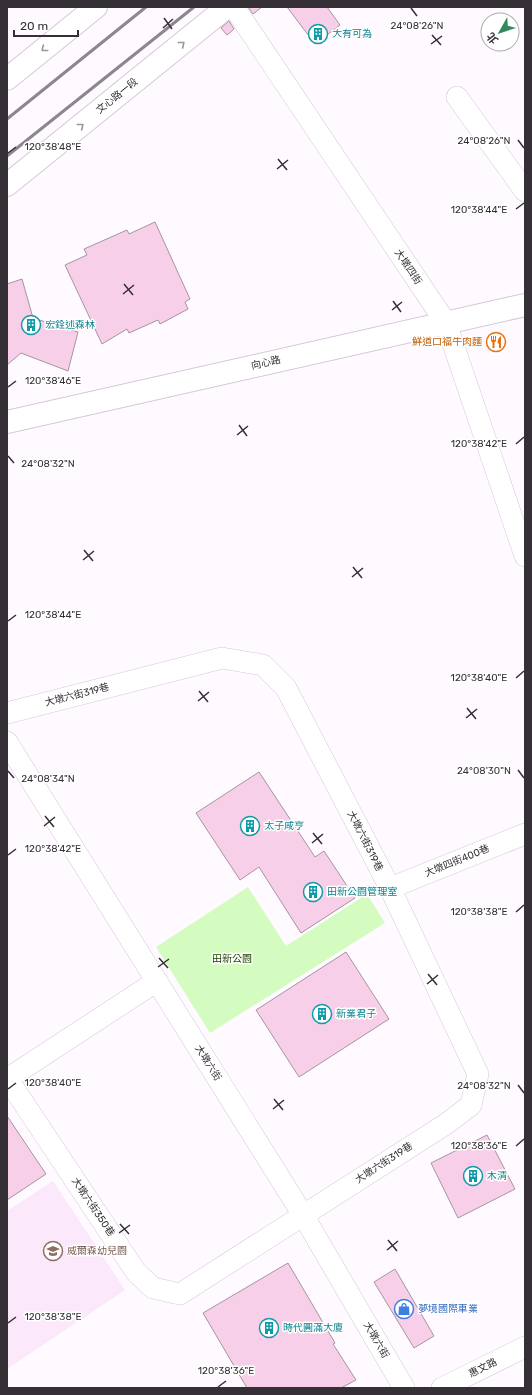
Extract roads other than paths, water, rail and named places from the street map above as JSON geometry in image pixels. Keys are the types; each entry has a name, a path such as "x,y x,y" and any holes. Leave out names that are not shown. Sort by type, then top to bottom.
{"street":[{"path":"7,79 96,7"},
{"name":"文心路一段","path":"7,186 227,7"},
{"name":"大墩四街","path":"234,7 446,323 525,556"},
{"path":"457,96 525,190"},
{"name":"向心路","path":"7,422 525,305"},
{"name":"大墩六街319巷","path":"7,713 222,658 263,665 286,688 390,888 478,1074 471,1105 446,1124 303,1215"},
{"name":"大墩六街","path":"7,742 303,1215 404,1388"},
{"name":"大墩四街400巷","path":"390,888 525,834"},
{"path":"7,1078 157,981"},
{"name":"大墩六街350巷","path":"7,1078 136,1272 152,1288 180,1294 303,1215"},
{"name":"惠文路","path":"442,1388 525,1347"}],"railway":[{"path":"7,119 146,7"},
{"path":"7,156 194,7"}],"place":[{"name":"大有可為","path":"318,34"},
{"name":"宏銓述森林","path":"31,325"},
{"name":"鮮道口福牛肉麵","path":"496,342"},
{"name":"太子咸亨","path":"250,826"},
{"name":"田新公園管理室","path":"313,892"},
{"name":"新業君子","path":"322,1014"},
{"name":"木清","path":"473,1176"},
{"name":"威爾森幼兒園","path":"53,1251"},
{"name":"夢境國際車業","path":"404,1309"},
{"name":"時代圓滿大廈","path":"269,1328"}],"park label":[{"name":"田新公園","path":"232,959"}]}
